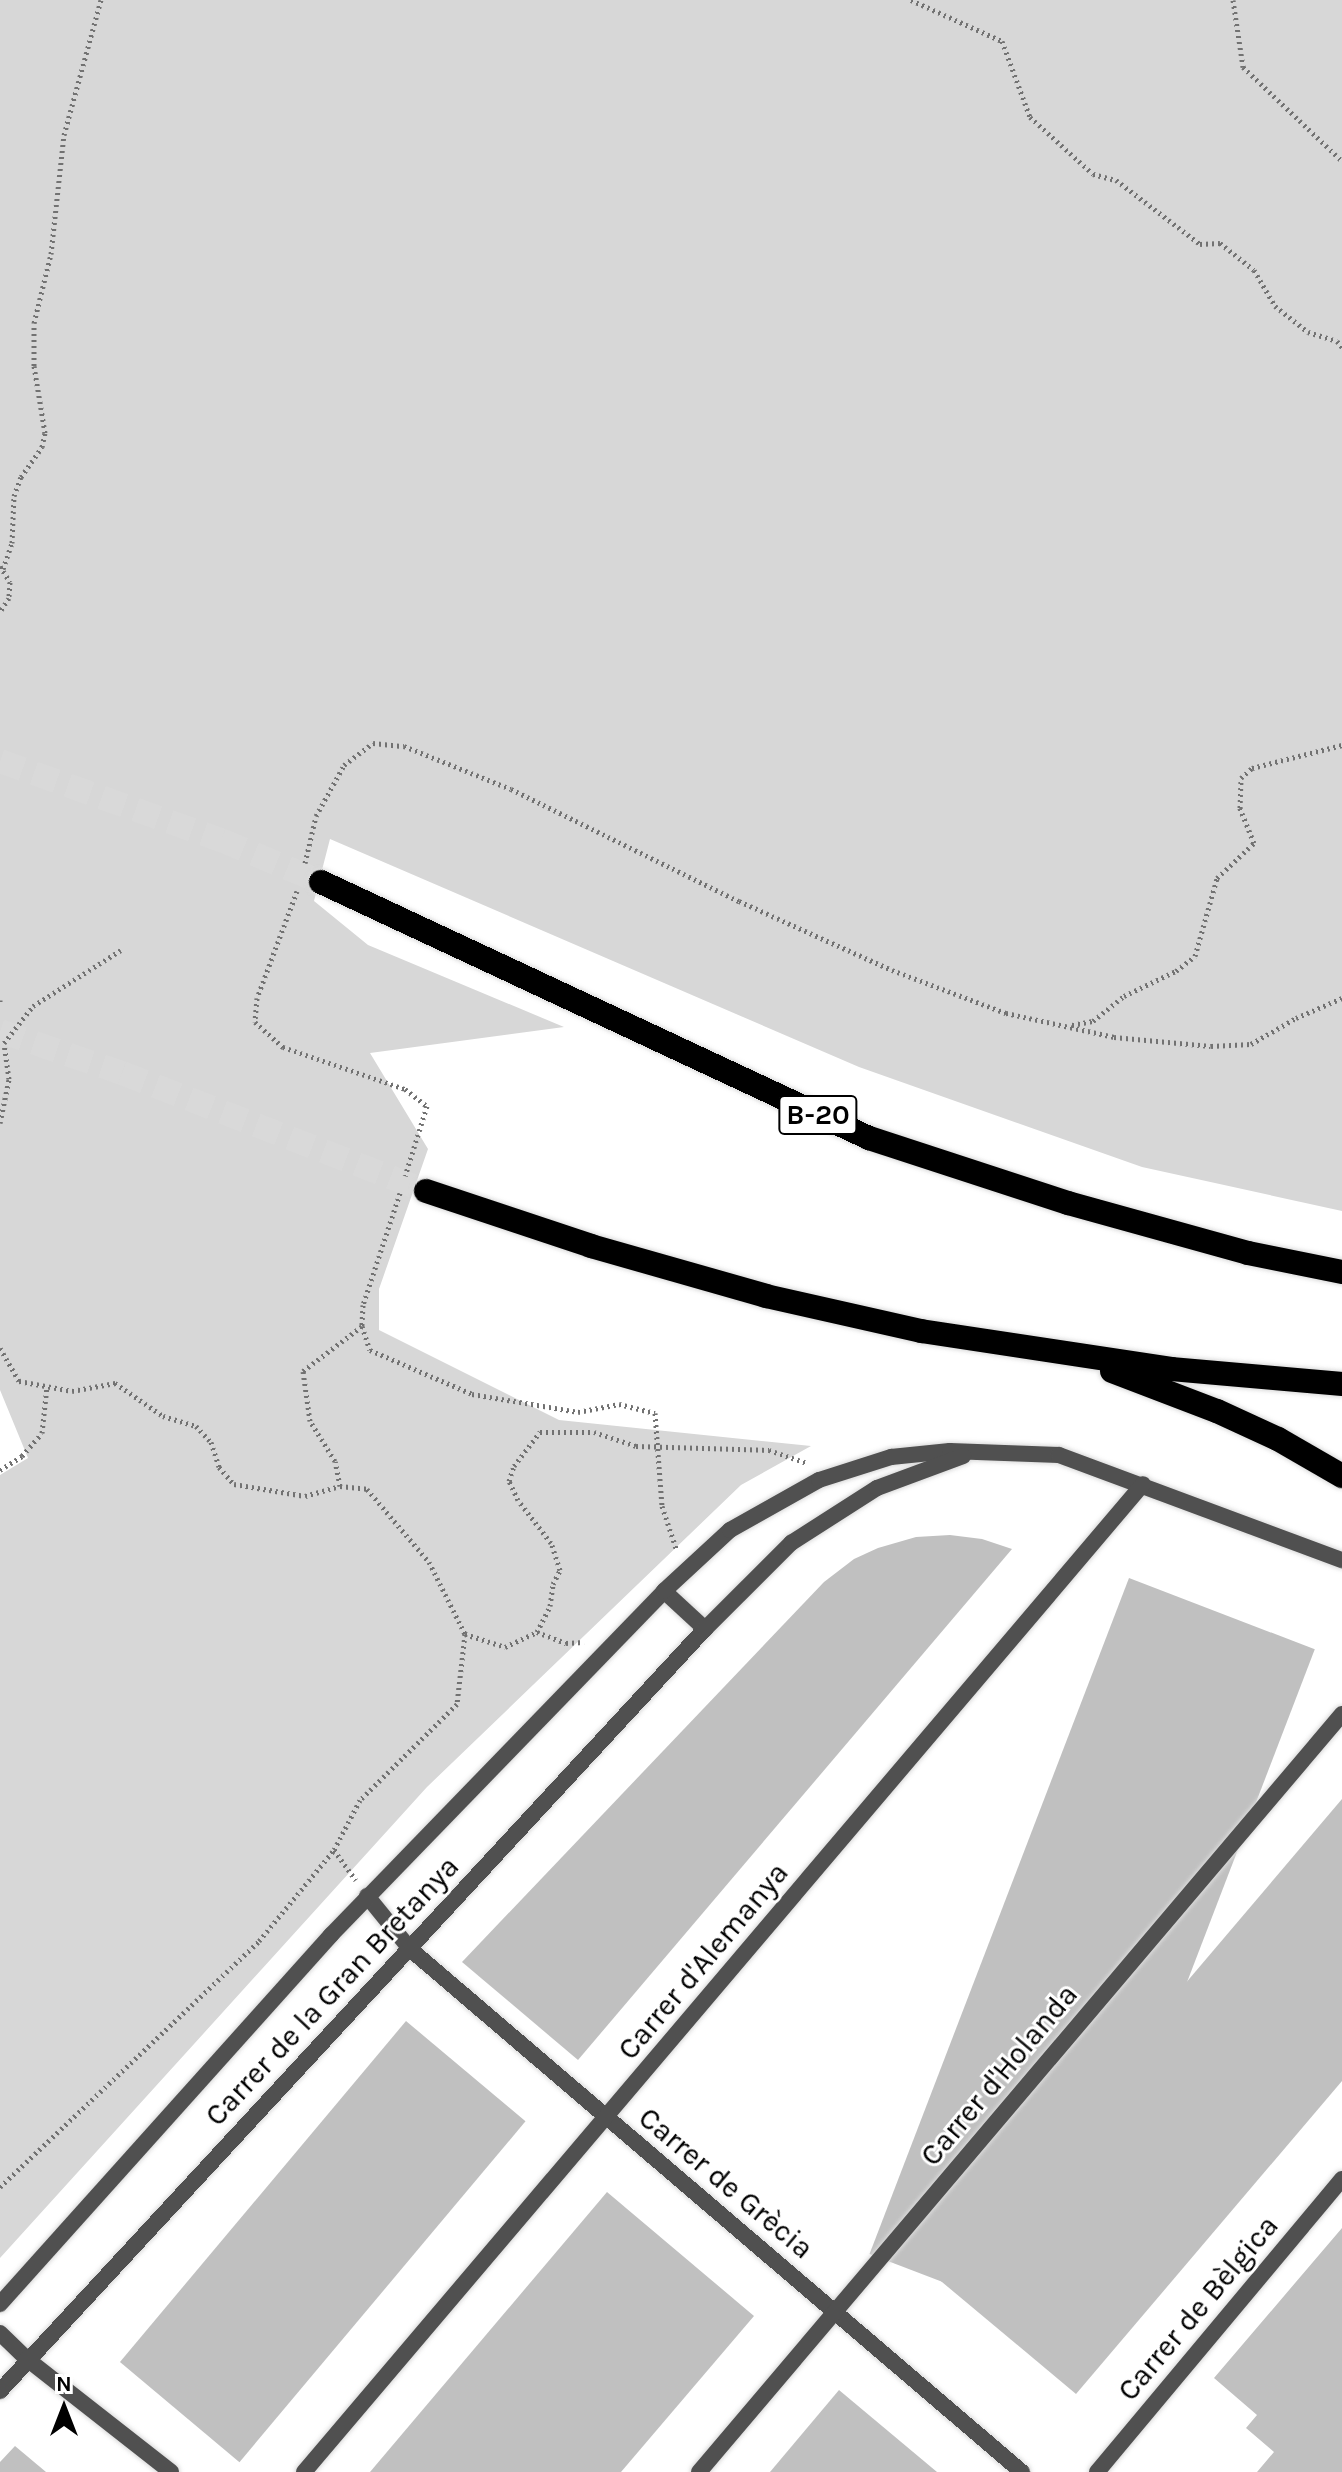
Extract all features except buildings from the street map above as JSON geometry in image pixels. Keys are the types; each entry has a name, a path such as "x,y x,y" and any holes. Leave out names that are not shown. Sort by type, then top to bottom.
{"highway":[{"name":"B-20","path":"309,876 604,1017 869,1138 1068,1203 1248,1253 1342,1272"},
{"path":"426,1191 591,1246 766,1296 921,1331 1076,1357 1342,1384"},
{"path":"1076,1357 1217,1411 1290,1446 1342,1476"}],"street":[{"name":"Carrer de la Gran Bretanya","path":"0,2391 705,1629 791,1543 877,1488 980,1450"},
{"name":"Carrer de la Gran Bretanya","path":"0,2304 367,1896 664,1591 730,1530 819,1480 891,1457 980,1450 1059,1455 1342,1560"},
{"name":"Carrer d'Alemanya","path":"304,2472 1143,1484"},
{"path":"664,1591 705,1629"},
{"name":"Carrer d'Holanda","path":"699,2472 1342,1714"},
{"name":"Carrer de Grècia","path":"367,1896 410,1949 1022,2472"},
{"name":"Carrer de Bèlgica","path":"1097,2472 1342,2179"},
{"path":"0,2333 27,2359 171,2472"}],"path":[{"path":"0,612 9,598 10,582 2,568 12,543 14,496 21,477 42,447 45,433 34,366 34,323 51,254 64,135 101,0"},
{"path":"911,0 1002,41 1030,117 1093,174 1116,180 1200,244 1220,243 1254,270 1275,306 1308,332 1337,341 1342,347"},
{"path":"1233,0 1243,67 1342,161"},
{"path":"685,1572 662,1506 655,1413 619,1404 578,1412 472,1394 370,1350 362,1326 363,1305 427,1106 405,1089 283,1047 255,1022 257,998 309,876 316,816 344,765 373,743 404,746 511,789 739,901 892,970 1006,1013 1114,1037 1211,1046 1251,1044 1296,1018 1342,998"},
{"path":"1071,1026 1093,1021 1124,996 1176,971 1195,956 1217,878 1254,843 1240,808 1241,778 1252,768 1342,745"},
{"path":"0,1123 9,1079 2,1041 33,1006 121,950"},
{"path":"340,1486 335,1461 310,1421 303,1371 362,1326"},
{"path":"0,1348 19,1381 72,1391 115,1383 163,1416 196,1426 211,1442 219,1467 234,1484 305,1496 340,1486 367,1489 429,1562 465,1634 457,1704 360,1800 334,1850 259,1941 0,2187"},
{"path":"0,1470 22,1456 42,1433 47,1386"},
{"path":"465,1634 505,1647 537,1632 550,1606 553,1584 560,1570 551,1543 509,1481 514,1466 540,1432 574,1429 636,1446 769,1450 802,1459 819,1480"},
{"path":"537,1632 566,1643 617,1640"},
{"path":"334,1850 367,1896"}],"shaded area":[{"path":"0,0 1342,0 1342,1211 1142,1167 859,1067 330,839 314,901 368,945 564,1027 370,1053 428,1149 379,1289 379,1330 559,1420 811,1446 741,1485 427,1787 0,2258 0,1475 28,1458 0,1390"}],"tunnel":[{"path":"0,761 221,840 321,882"},
{"path":"0,1031 122,1073 426,1191"}]}
